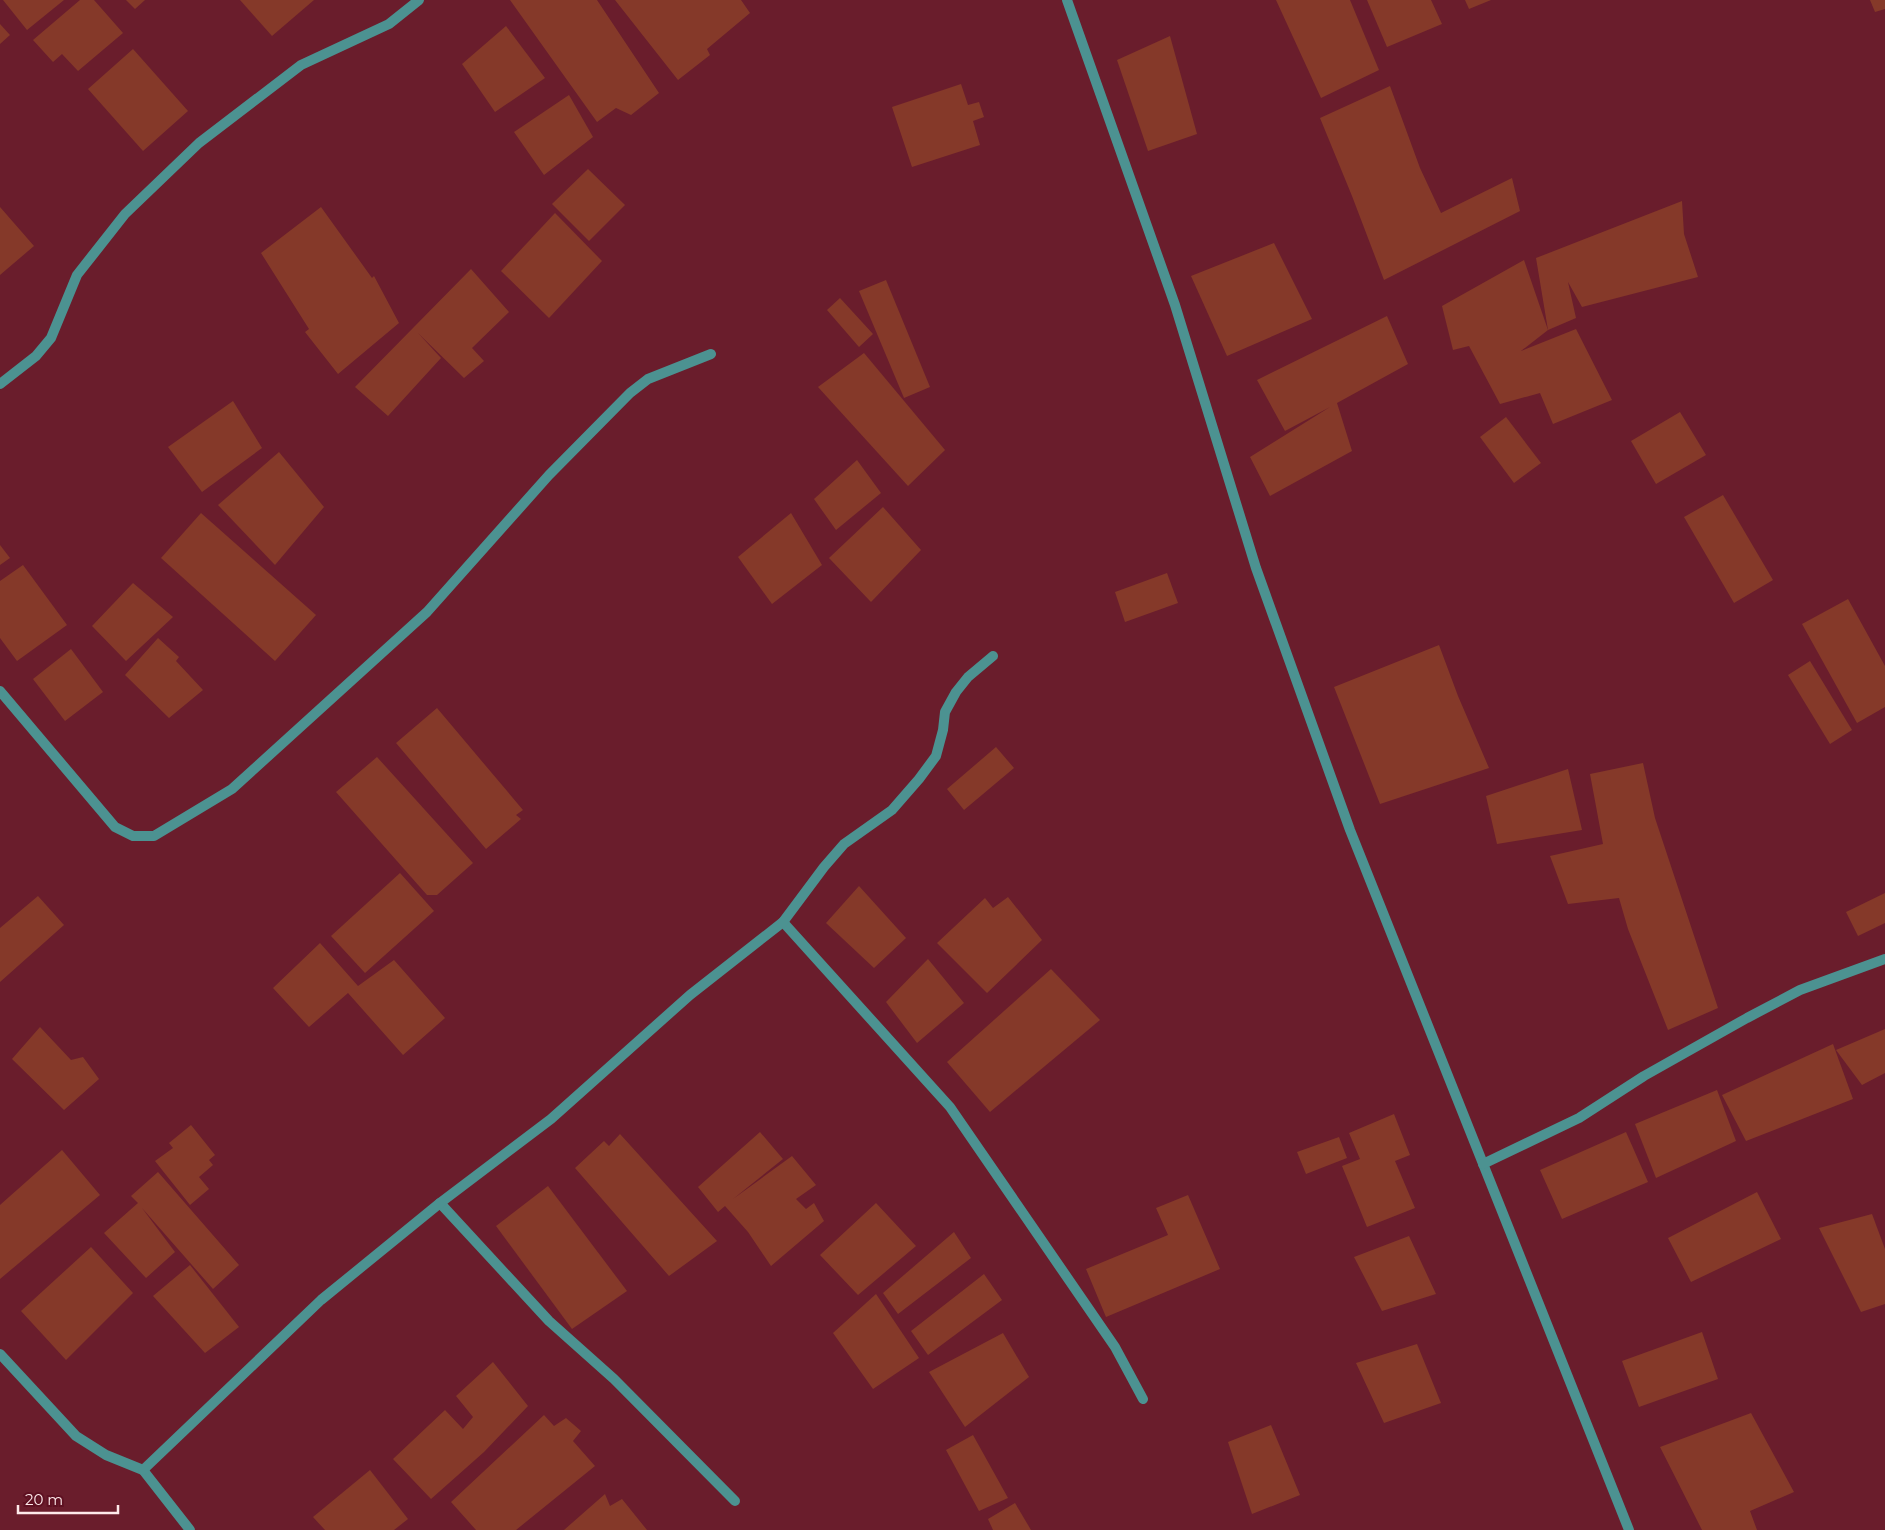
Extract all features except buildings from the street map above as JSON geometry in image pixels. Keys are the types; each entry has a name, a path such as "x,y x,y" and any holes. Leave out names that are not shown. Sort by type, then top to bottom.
{"street":[{"path":"0,384 36,356 50,338 77,275 125,214 199,143 301,65 389,24 419,0"},
{"path":"1067,0 1175,306 1256,568 1350,830 1629,1530"},
{"path":"0,691 115,827 133,836 154,836 232,789 427,612 549,476 630,393 648,379 711,354"},
{"path":"142,1470 321,1300 440,1203 551,1119 690,995 783,922 824,867 844,844 892,810 919,779 936,756 943,730 945,712 956,692 968,676 993,656"},
{"path":"783,922 950,1107 1115,1347 1143,1399"},
{"path":"1483,1164 1579,1118 1644,1076 1800,990 1885,960"},
{"path":"440,1203 549,1321 614,1379 735,1501"},
{"path":"0,1354 76,1436 106,1455 142,1470 190,1530"}]}
